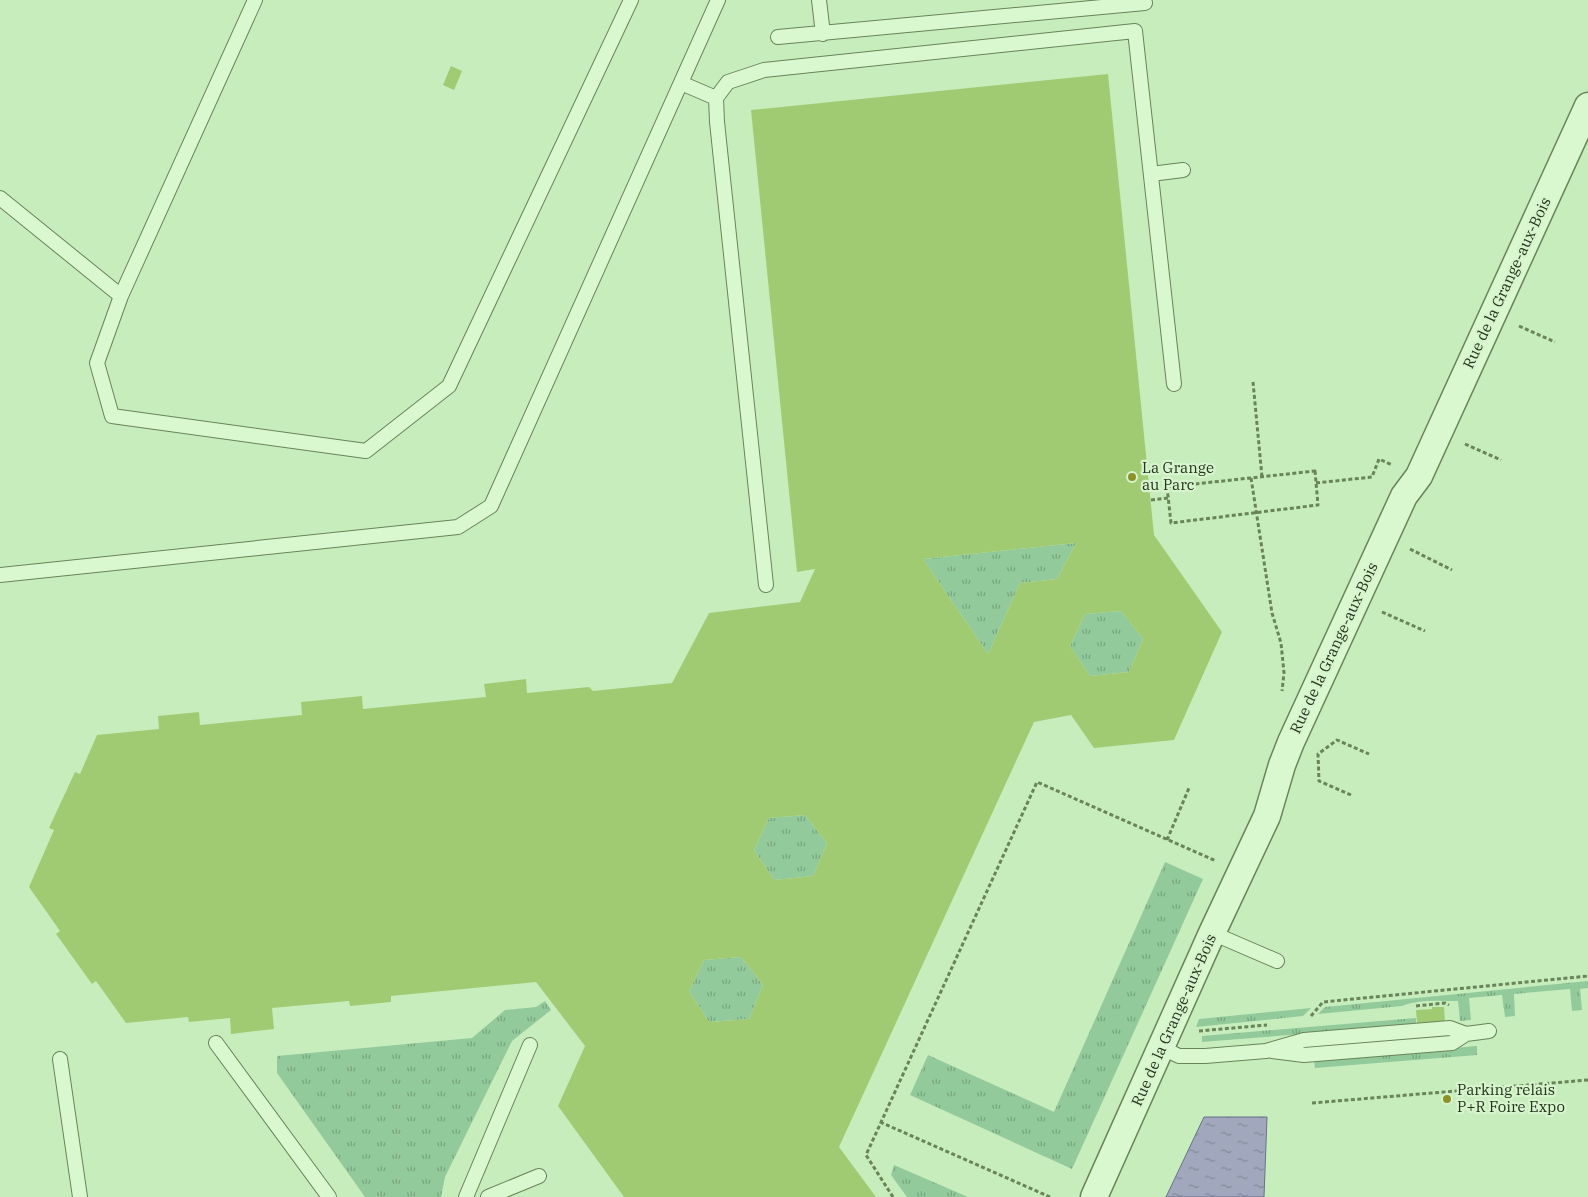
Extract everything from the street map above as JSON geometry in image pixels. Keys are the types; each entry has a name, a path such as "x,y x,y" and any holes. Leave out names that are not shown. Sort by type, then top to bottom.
{"street":[{"name":"Rue de la Grange-aux-Bois","path":"1094,1197 1212,933 1267,816 1291,742 1404,496 1419,476 1588,106"}],"lane":[{"path":"255,0 121,296 97,363 112,416 366,451 449,386 631,0"},
{"path":"0,575 458,527 491,506 718,0"},
{"path":"819,0 823,34"},
{"path":"778,37 1144,3"},
{"path":"766,585 716,98 728,82 764,70 1135,31 1174,384"},
{"path":"681,83 716,98"},
{"path":"1151,174 1183,170"},
{"path":"0,198 121,296"},
{"path":"1212,933 1277,961"},
{"path":"1164,1041 1179,1056 1266,1051 1304,1040 1450,1028 1466,1034 1489,1031"},
{"path":"216,1043 329,1197"},
{"path":"466,1197 530,1045"},
{"path":"60,1059 80,1197"},
{"path":"488,1197 539,1176"}],"path":[{"path":"1493,315 1555,342"},
{"path":"1252,382 1262,477"},
{"path":"1439,433 1501,460"},
{"path":"1314,471 1318,505 1171,522 1167,487 1250,478 1314,471"},
{"path":"1250,478 1272,613 1281,643 1284,673 1280,699"},
{"path":"1316,483 1362,478"},
{"path":"1151,500 1168,498"},
{"path":"1385,537 1452,570"},
{"path":"1356,601 1425,631"},
{"path":"1351,795 1319,781 1318,754 1337,740 1369,754"},
{"path":"893,1197 866,1155 1037,782 1218,863"},
{"path":"1168,840 1189,788"},
{"path":"1305,1022 1323,1002 1588,976"},
{"path":"1164,1041 1276,1024"},
{"path":"1312,1103 1588,1080"},
{"path":"880,1122 1050,1197"}],"green space":[{"path":"1076,543 1057,579 1020,583 988,654 923,559"},
{"path":"1121,611 1143,639 1129,672 1090,676 1070,646 1085,614"},
{"path":"805,815 827,843 813,876 774,880 754,850 769,818"},
{"path":"1165,862 1203,879 1072,1169 910,1095 928,1055 1054,1112"},
{"path":"741,957 763,985 749,1019 709,1022 689,991 704,960"},
{"path":"1588,981 1588,988 1580,989 1582,1010 1572,1011 1570,989 1514,994 1515,1016 1505,1017 1502,995 1469,998 1471,1020 1460,1021 1458,1001 1422,1001 1402,1006 1318,1014 1325,1007"},
{"path":"545,1001 551,1010 512,1041 445,1177 441,1197 365,1197 277,1073 277,1056 472,1038 505,1010 536,1007"},
{"path":"1311,1008 1303,1016 1196,1027 1199,1019"},
{"path":"1416,1018 1416,1025 1202,1042 1202,1036"},
{"path":"1477,1046 1477,1055 1315,1068 1314,1060"},
{"path":"894,1165 968,1197 907,1197 891,1175"}],"water":[{"path":"1204,1117 1267,1117 1264,1197 1166,1197"}],"building":[{"path":"451,66 462,71 454,90 443,85"},
{"path":"1108,74 1154,535 1222,632 1174,740 1094,748 1071,715 1034,722 839,1147 876,1197 624,1197 558,1106 585,1046 536,982 391,996 391,1002 350,1006 349,1001 272,1008 274,1029 231,1034 230,1018 189,1022 188,1017 126,1023 96,981 92,984 56,934 60,931 29,887 54,830 49,828 75,772 80,774 97,735 159,729 158,716 199,712 200,725 302,715 301,702 362,696 363,709 486,697 484,684 526,679 527,693 589,687 593,691 672,683 709,613 800,602 815,569 797,572 751,110","holes":["1076,543 1057,579 1020,583 988,654 923,559","1121,611 1143,639 1129,672 1090,676 1070,646 1085,614","805,815 827,843 813,876 774,880 754,850 769,818","741,957 763,985 749,1019 709,1022 689,991 704,960"]},
{"path":"1432,1007 1444,1007 1445,1022 1417,1023 1416,1010 1432,1009"}],"place":[{"name":"La Grange au Parc","path":"1132,477"},
{"name":"Parking relais P+R Foire Expo","path":"1447,1099"}]}
